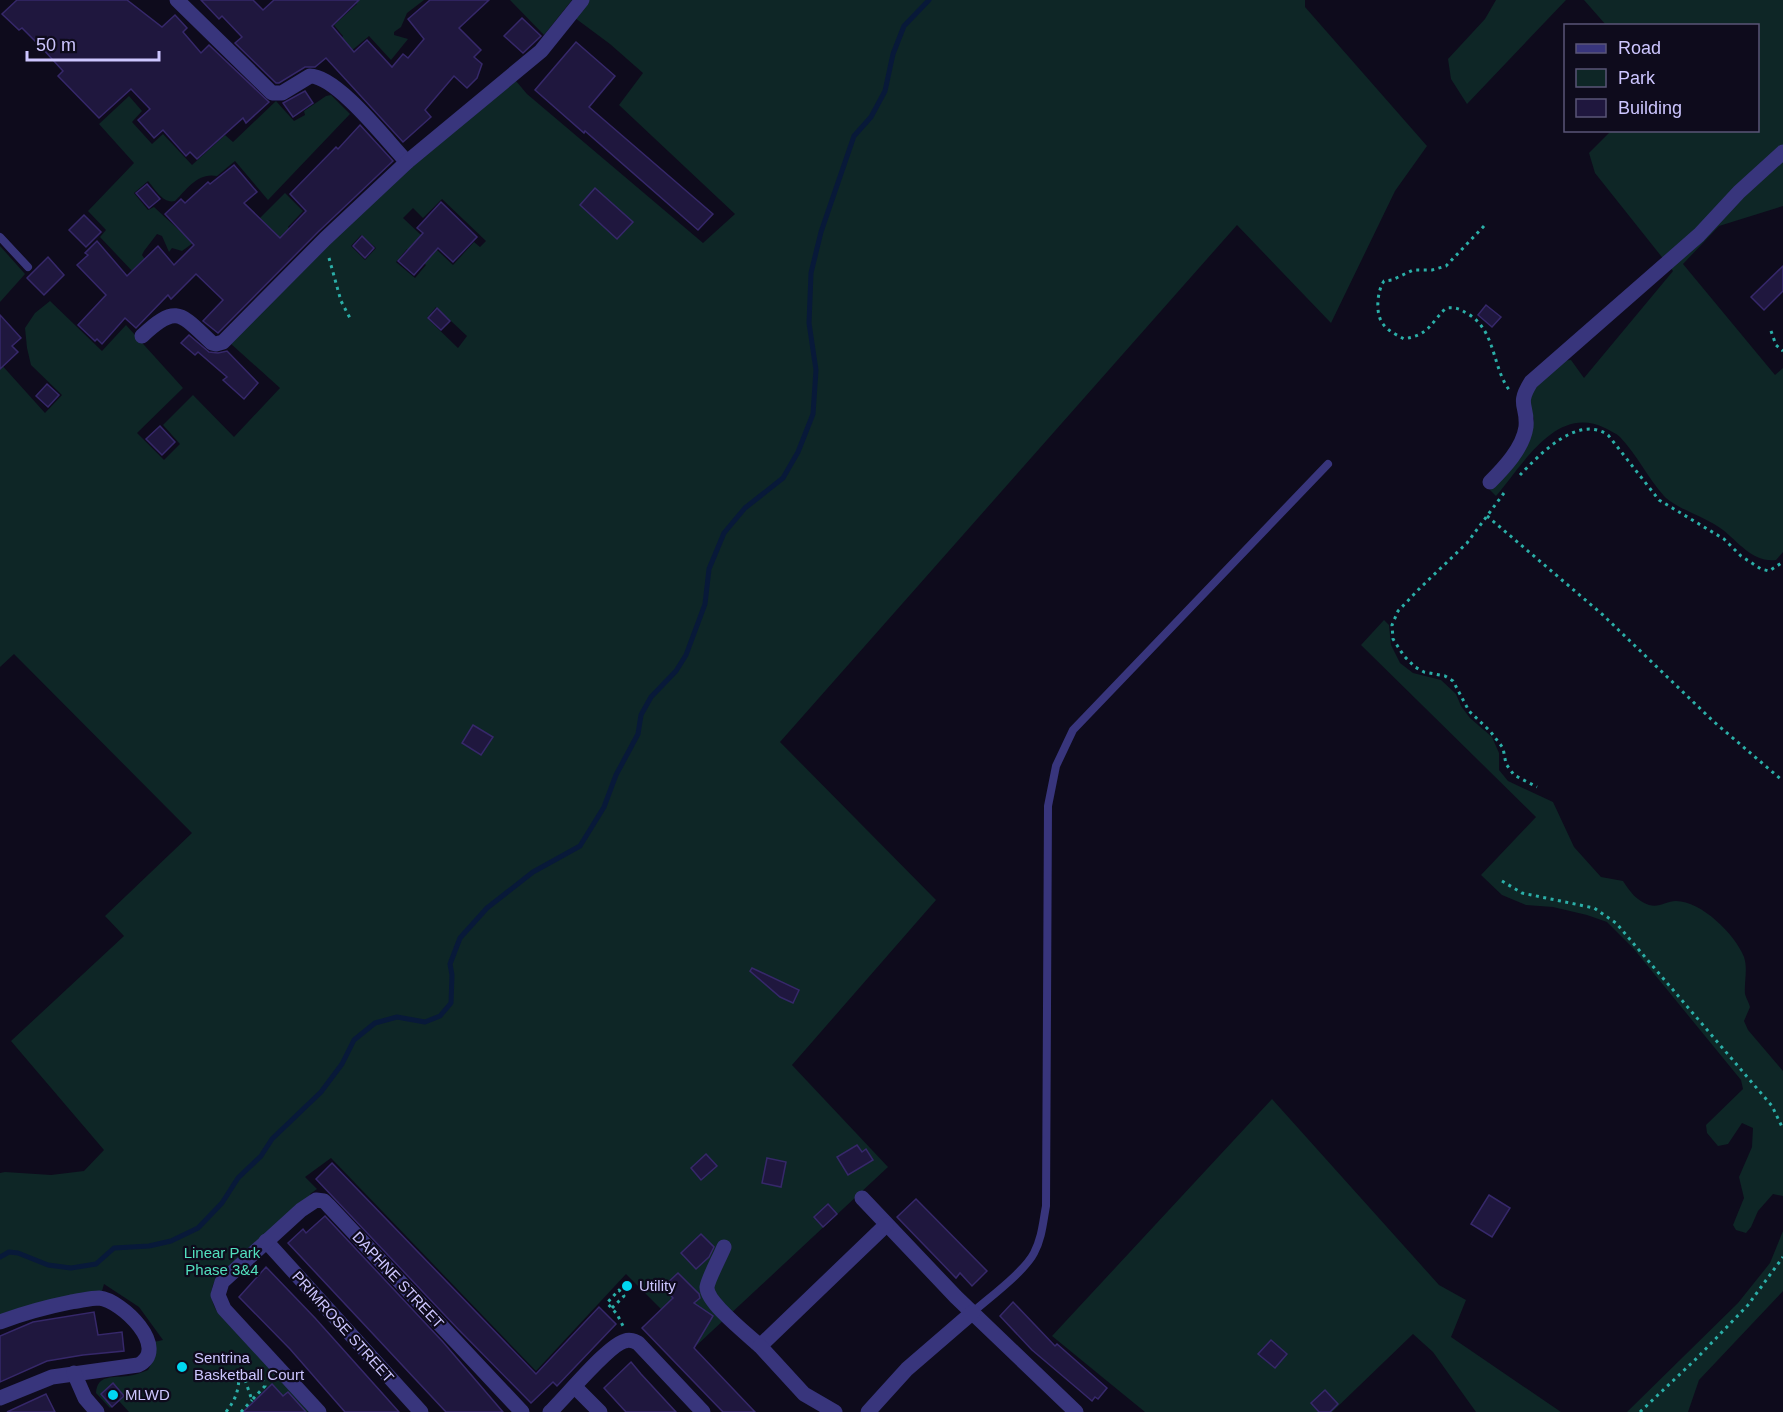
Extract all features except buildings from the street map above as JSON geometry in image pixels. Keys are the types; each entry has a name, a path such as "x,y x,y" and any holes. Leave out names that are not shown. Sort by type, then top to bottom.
{"street":[{"path":"177,0 272,93 282,93 310,76 324,78 341,91 407,162"},
{"path":"142,336 166,317 180,315 212,343 223,342 324,239 407,162 541,51 582,0"},
{"path":"1490,482 1504,468 1523,437 1526,418 1522,403 1523,394 1530,382 1699,235 1739,192 1783,152"},
{"path":"862,1198 973,1312 1076,1412"},
{"name":"DAPHNE STREET","path":"319,1412 220,1303 218,1295 222,1282 312,1201 324,1201 522,1412"},
{"path":"760,1346 886,1225"},
{"name":"PRIMROSE STREET","path":"266,1241 421,1412"},
{"path":"723,1247 719,1262 709,1280 708,1294 715,1304 760,1346 804,1394 835,1412"},
{"path":"0,1322 40,1308 100,1298 112,1302 131,1315 149,1343 147,1358 138,1365 74,1373 38,1382 0,1398"},
{"path":"868,1412 907,1369 973,1312"},
{"path":"550,1412 616,1345 631,1340 638,1343 703,1412"},
{"path":"74,1373 85,1398 97,1412"},
{"path":"575,1387 600,1412"}],"lane":[{"path":"0,237 27,267"},
{"path":"973,1312 1023,1267 1034,1254 1041,1236 1046,1206 1048,806 1056,766 1073,730 1328,464"}],"path":[{"path":"1484,226 1446,266 1432,270 1413,270 1392,280 1384,281 1379,287 1378,309 1381,322 1404,339 1419,336 1427,331 1446,308 1455,307 1472,316 1485,330 1504,383 1516,395 1523,394"},
{"path":"324,239 341,301 351,320"},
{"path":"1771,331 1776,345 1783,351"},
{"path":"1516,480 1536,459 1565,436 1587,429 1601,430 1608,435 1659,500 1724,539 1741,556 1761,569 1769,571 1783,562"},
{"path":"1509,487 1467,543 1398,611 1392,625 1393,639 1404,656 1415,667 1424,672 1445,675 1453,681 1469,711 1490,731 1503,748 1506,764 1514,775 1537,788"},
{"path":"1487,516 1542,560 1713,721 1783,781"},
{"path":"1502,881 1522,893 1594,908 1616,923 1772,1106 1783,1130"},
{"path":"1640,1412 1748,1305 1783,1257"},
{"path":"612,1308 625,1294 620,1289 607,1303 621,1319 624,1328"},
{"path":"226,1412 236,1399 239,1374 243,1372 248,1377"},
{"path":"241,1412 265,1386 259,1372 248,1377 245,1382 252,1400"}],"green space":[{"path":"353,0 424,0 407,13 401,27 394,32 394,35 408,39 391,60 369,36 350,52 340,40 343,36 334,25 357,4"},
{"path":"510,0 572,0 544,35"},
{"name":"Linear Park Phase 3&4","path":"588,0 1305,0 1305,7 1427,146 1395,191 1331,323 1237,225 780,742 936,900 792,1065 888,1167 697,1345 626,1274 536,1371 331,1158 305,1177 317,1189 310,1194 312,1201 217,1277 212,1290 213,1304 218,1313 311,1412 129,1412 119,1401 110,1408 96,1393 99,1383 107,1378 131,1376 148,1370 155,1357 154,1342 163,1340 139,1307 104,1284 100,1298 0,1322 0,1173 51,1175 84,1171 104,1150 11,1041 124,936 105,916 192,833 14,654 0,667 0,363 45,413 62,395 31,365 25,328 35,313 50,301 102,351 126,325 183,388 137,433 164,460 180,444 163,425 193,395 234,437 280,388 230,343 397,176 516,81 527,94 703,243 735,214 619,105 643,73 575,18","holes":["442,199 486,241 480,247 474,242 453,265 403,218 413,208 423,218","361,235 376,248 365,260 351,246","407,249 426,265 415,278 396,262","436,307 467,336 458,348 427,318"]},
{"path":"1496,0 1566,0 1467,104 1451,79 1448,59 1485,19"},
{"path":"1584,0 1783,0 1783,206 1719,226 1683,264 1775,375 1783,368 1783,552 1776,560 1754,555 1716,525 1669,501 1620,437 1605,428 1587,423 1571,424 1556,431 1542,441 1529,455 1496,496 1490,490 1510,471 1531,432 1534,419 1527,399 1532,389 1561,361 1571,360 1584,378 1673,271 1595,173 1589,153 1610,132 1759,132 1759,24 1605,24"},
{"path":"331,95 350,114 268,200 235,161 217,176 210,175 199,179 175,201 163,198 148,181 134,193 148,210 154,207 193,243 182,251 172,248 169,252 162,236 157,234 142,255 146,261 134,273 100,237 106,230 88,211 134,163 99,124 129,96 142,111 132,122 152,144 163,134 192,165 225,135 233,142 276,101 294,121 305,115 304,111"},
{"path":"285,193 303,211 288,227 292,232 284,241 260,218"},
{"path":"0,246 25,274 0,302"},
{"path":"1384,620 1389,625 1391,645 1400,663 1413,673 1441,680 1456,694 1470,718 1492,737 1499,753 1499,770 1508,781 1553,802 1574,847 1601,877 1623,881 1634,896 1649,905 1656,906 1676,901 1686,902 1696,907 1716,920 1740,948 1746,971 1745,994 1750,1007 1744,1021 1748,1030 1783,1071 1783,1196 1773,1194 1758,1211 1746,1233 1736,1230 1733,1225 1744,1198 1739,1177 1752,1147 1753,1128 1742,1123 1728,1144 1718,1146 1707,1133 1706,1125 1743,1089 1741,1080 1633,948 1607,922 1553,907 1526,905 1502,895 1481,875 1536,817 1361,645"},
{"path":"1272,1099 1439,1285 1466,1300 1451,1337 1561,1412 1476,1412 1433,1352 1413,1334 1332,1412 1145,1412 1052,1336"},
{"path":"1783,1231 1783,1291 1699,1380 1688,1412 1627,1412 1738,1303 1770,1263"}],"waterway":[{"path":"0,1257 9,1252 18,1253 48,1265 71,1268 96,1264 114,1248 149,1246 171,1241 198,1228 222,1203 238,1178 261,1156 272,1139 321,1092 342,1064 354,1040 375,1023 397,1017 425,1022 440,1016 451,1003 450,964 460,938 487,908 533,872 580,846 604,807 616,775 638,734 641,715 651,697 676,671 686,655 705,604 709,569 724,533 745,508 783,478 798,452 813,414 816,370 809,323 811,273 821,232 854,136 871,117 885,91 893,54 904,26 929,0"}],"place":[{"name":"Utility","path":"627,1286"},
{"name":"Sentrina Basketball Court","path":"182,1367"},
{"name":"MLWD","path":"113,1395"}]}
